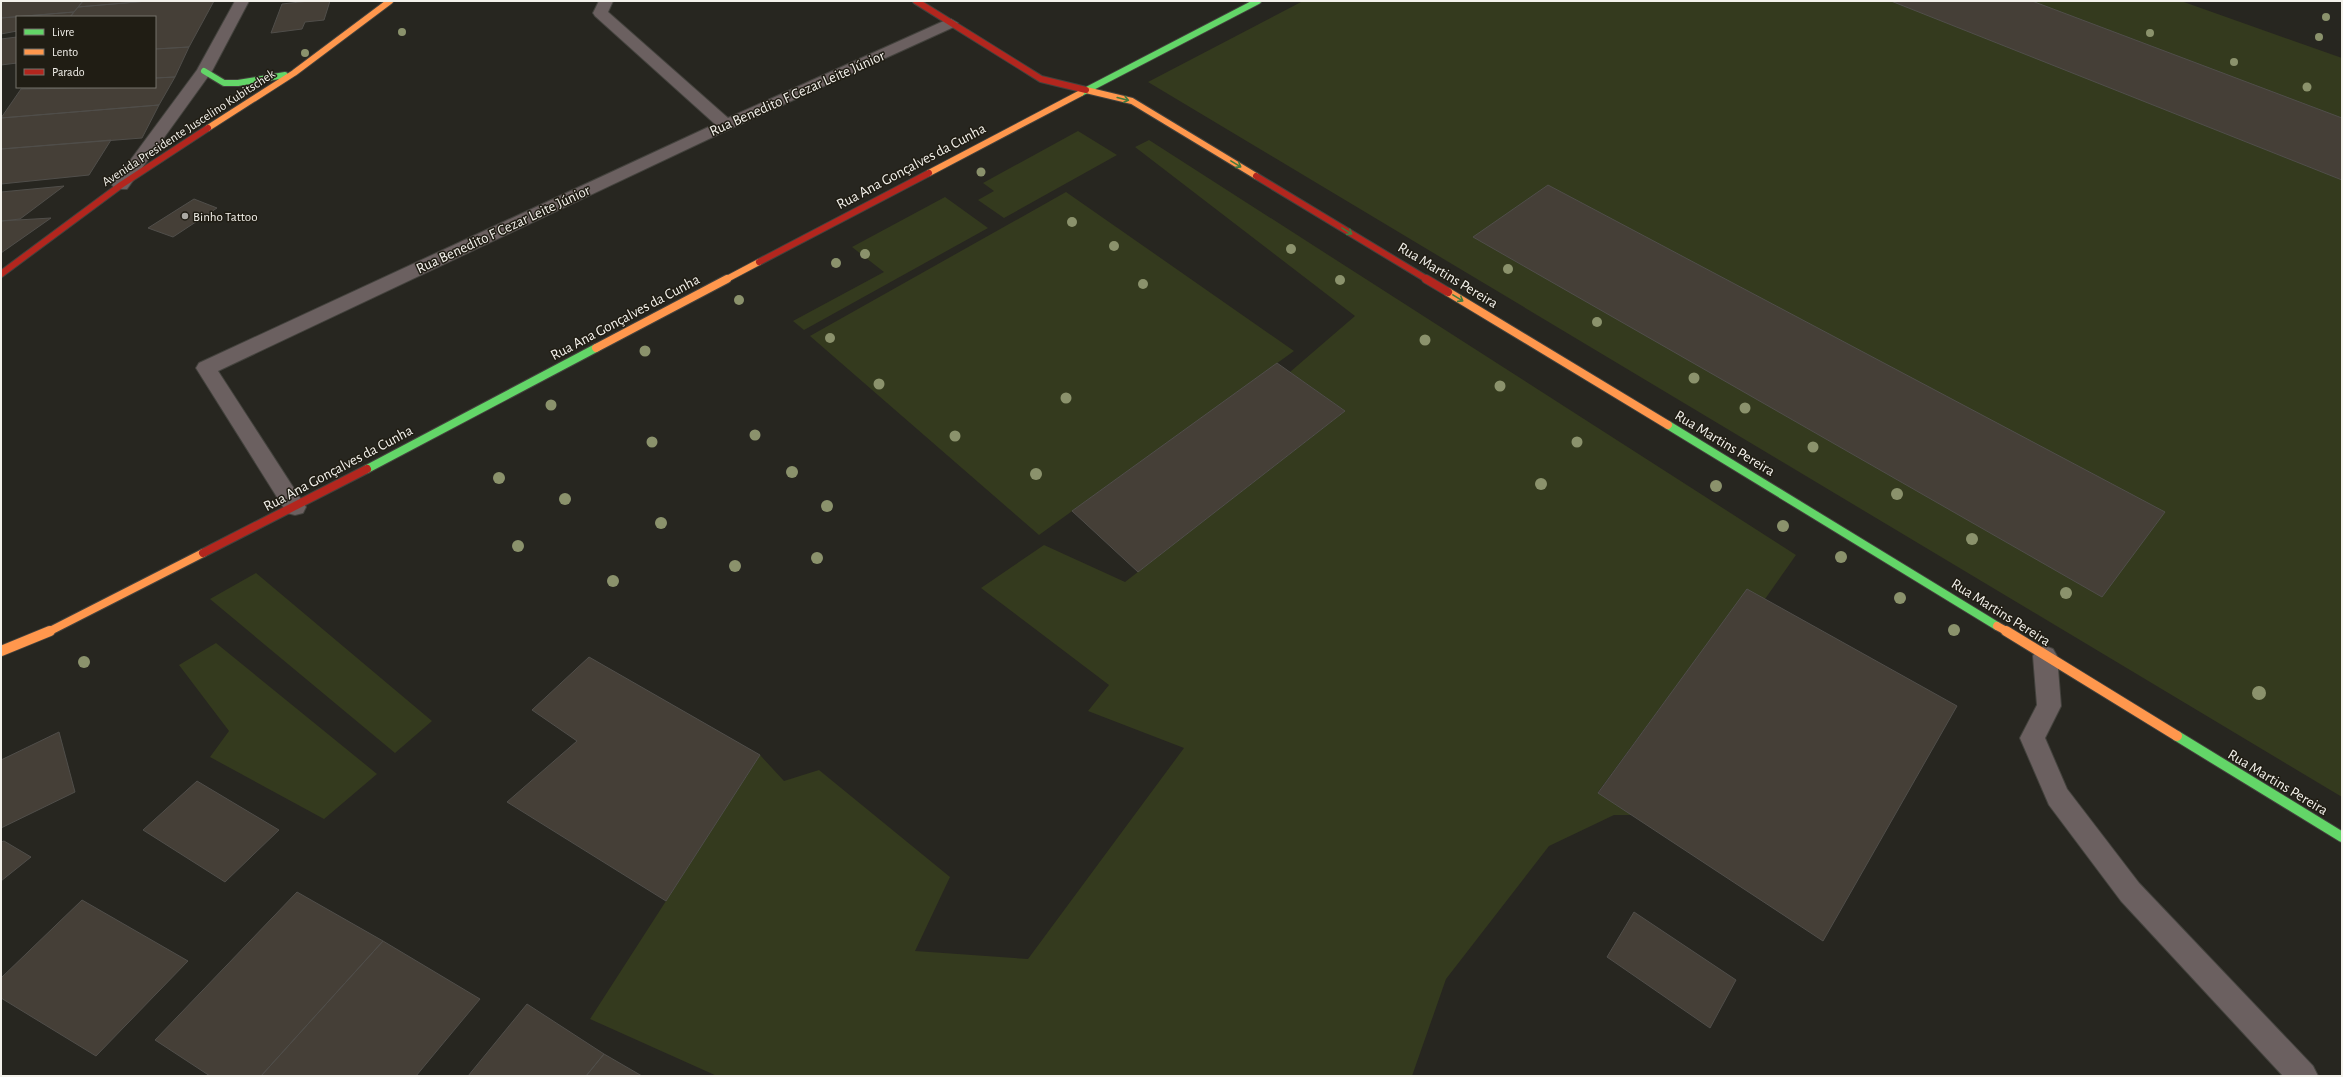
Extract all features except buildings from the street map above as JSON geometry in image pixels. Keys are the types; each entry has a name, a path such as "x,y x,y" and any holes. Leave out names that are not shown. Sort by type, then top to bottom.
{"street":[{"path":"121,185 204,71 242,1"},
{"name":"Avenida Presidente Juscelino Kubitschek","path":"1,274 121,185 294,73 390,1"},
{"path":"606,1 600,13 726,126"},
{"name":"Rua Martins Pereira","path":"916,1 1041,79 1132,101 1642,409 2342,837"},
{"name":"Rua Ana Gonçalves da Cunha","path":"1,651 45,634 295,507 1086,90 1258,1"},
{"name":"Rua Benedito F Cezar Leite Júnior","path":"295,507 206,368 726,126 951,24"},
{"path":"204,71 224,83 238,83 294,73"},
{"path":"2045,656 2049,706 2032,738 2058,797 2130,892 2303,1076"}],"green space":[{"path":"1303,1 2181,1 2342,58 2342,797 1148,82"},
{"path":"1078,131 1117,155 1004,218 978,200 994,191 983,183"},
{"path":"1149,140 1796,555 1765,599 1747,590 1598,792 1632,815 1614,815 1549,846 1446,979 1412,1076 717,1076 590,1019 760,755 784,781 819,770 950,877 915,951 1028,959 1184,748 1088,711 1109,685 981,588 1044,545 1125,582 1345,411 1290,372 1355,316 1135,147"},
{"path":"1066,192 1294,351 1039,535 810,336"},
{"path":"945,197 988,228 804,330 793,321 884,272 852,247"},
{"path":"256,573 432,721 395,753 210,599"},
{"path":"216,643 377,774 324,819 210,757 229,731 179,665"}],"traffic: fast":[{"path":"1081,93 1258,1"},
{"path":"204,71 224,83 238,83 285,75"},
{"path":"367,469 596,348"},
{"path":"1668,425 1997,626"},
{"path":"2177,736 2342,837"}],"traffic: slow":[{"path":"208,128 294,73 390,1"},
{"path":"1086,90 1132,101 1256,176"},
{"path":"929,173 1081,93"},
{"path":"596,348 759,262"},
{"path":"1448,292 1668,425"},
{"path":"1,651 45,634 203,553"},
{"path":"1997,626 2177,736"}],"traffic: jam":[{"path":"916,1 1041,79 1086,90"},
{"path":"1,274 121,185 208,128"},
{"path":"759,262 929,173"},
{"path":"1256,176 1448,292"},
{"path":"203,553 367,469"}],"place":[{"name":"Binho Tattoo","path":"185,216"}]}
